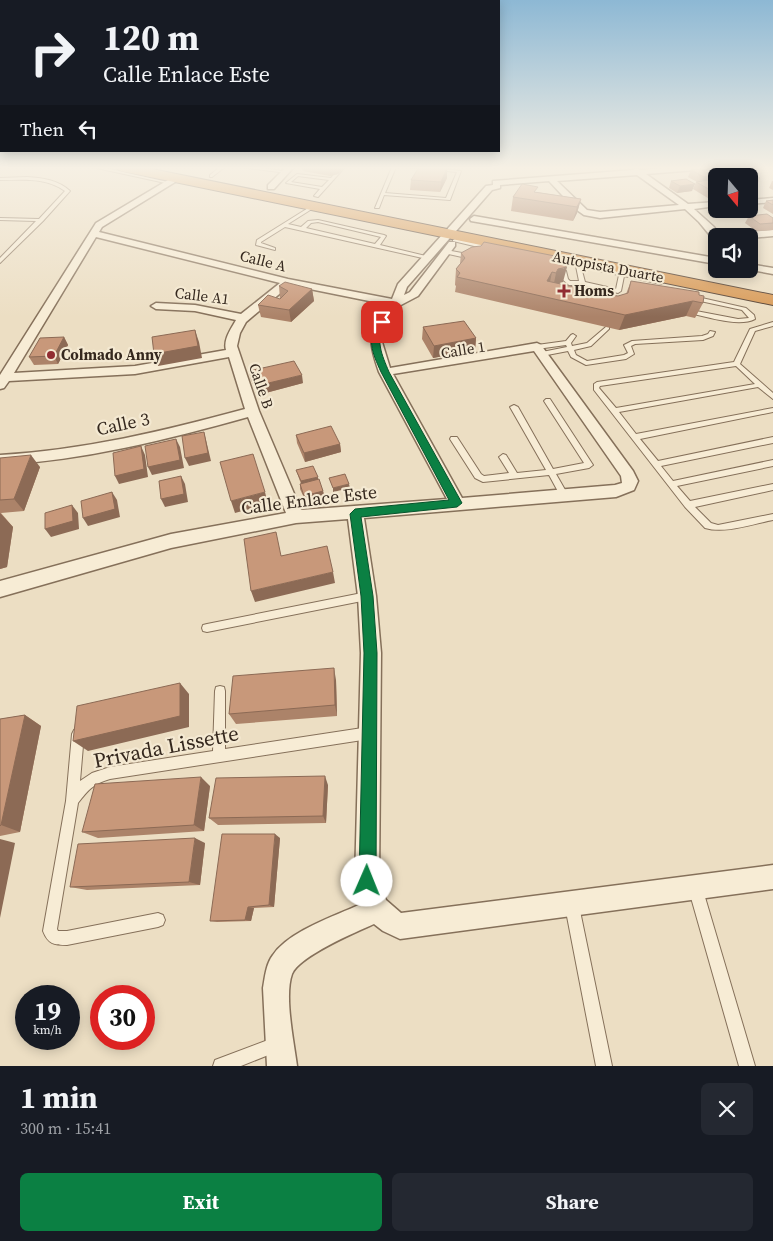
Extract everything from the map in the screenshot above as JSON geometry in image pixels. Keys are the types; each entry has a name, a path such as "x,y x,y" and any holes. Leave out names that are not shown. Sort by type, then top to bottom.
{"highway":[{"name":"Autopista Duarte","path":"413,217 773,301"},
{"name":"Autopista Duarte","path":"430,217 463,227 708,267"},
{"name":"Autopista Duarte","path":"758,278 773,282"}],"street":[{"path":"2,381 99,225 112,217"},
{"path":"457,503 387,375 377,354 375,337 377,329 397,304 414,294 470,217"},
{"path":"697,217 709,228"},
{"path":"397,304 402,286 428,257 463,227 708,260"},
{"path":"758,234 773,233"},
{"name":"Calle A","path":"94,234 288,282 397,304"},
{"path":"758,271 773,271"},
{"name":"Calle B","path":"288,282 244,318 234,333 231,346 252,411 296,518"},
{"name":"Calle A1","path":"156,306 196,308 244,318"},
{"name":"Calle 1","path":"387,375 540,350"},
{"name":"Calle Enlace Este","path":"0,590 171,541 296,518 616,491 628,486 630,482 628,475 540,350"},
{"path":"2,381 135,370 232,353"},
{"name":"Calle 3","path":"0,460 70,454 120,446 252,411"},
{"path":"355,514 367,596 371,653 367,881 370,897 376,910 387,920 400,926 773,877"},
{"path":"281,1055 276,986 282,964 299,947 376,910"}],"lane":[{"path":"0,261 44,217"},
{"path":"274,249 261,246 258,244 259,241 294,217"},
{"path":"0,219 41,220"},
{"path":"302,229 310,222 318,221 382,235 384,238 377,245"},
{"path":"284,225 428,257"},
{"path":"463,227 578,265 773,301"},
{"path":"446,252 466,255 481,254"},
{"path":"466,255 472,260"},
{"path":"578,265 582,284"},
{"path":"550,267 564,272 566,280"},
{"path":"616,298 620,292 622,274"},
{"path":"556,279 620,292"},
{"path":"681,296 744,310 752,316 752,319 738,321 696,313"},
{"path":"737,364 752,330 773,324"},
{"path":"540,350 589,344 607,328"},
{"path":"573,336 569,346 573,356 586,363 626,357 631,354 627,345 634,342 703,338 711,335 712,332"},
{"path":"737,364 773,397"},
{"path":"737,364 597,384 596,388 688,505 708,526 718,528 773,517"},
{"path":"614,411 760,385"},
{"path":"454,439 478,476 482,479 551,472 589,465 548,401"},
{"path":"514,406 564,495"},
{"path":"635,437 773,410"},
{"path":"656,464 773,440"},
{"path":"503,457 514,475"},
{"path":"672,484 773,463"},
{"path":"688,505 773,487"},
{"path":"207,628 367,596"},
{"path":"219,756 220,691"},
{"name":"Privada Lissette","path":"72,801 85,784 96,777 370,733"},
{"path":"78,734 72,801 50,931 55,938 68,938 158,920"},
{"path":"695,887 747,1066"},
{"path":"572,903 604,1066"},
{"path":"221,1066 281,1055"}],"building":[{"path":"771,217 773,223 760,224 752,218"},
{"path":"484,242 565,258 562,263 567,267 558,269 556,273 552,272 547,281 593,291 595,288 611,291 609,295 618,296 628,293 631,281 699,292 699,295 704,296 703,303 693,301 625,315 457,277 460,273 456,269 465,258 461,253 472,247 481,246"},
{"path":"285,282 312,289 289,310 258,305 268,295 280,299 288,291 279,286"},
{"path":"464,321 476,338 434,346 423,327"},
{"path":"195,330 198,346 154,354 152,337"},
{"path":"64,337 54,356 29,357 40,338"},
{"path":"294,361 302,375 256,386 249,371"},
{"path":"331,426 340,444 304,453 296,435"},
{"path":"204,432 208,453 185,458 182,436"},
{"path":"176,439 180,460 148,467 145,446"},
{"path":"141,446 144,469 115,476 113,453"},
{"path":"253,454 265,492 231,501 220,462"},
{"path":"31,455 14,499 0,500 0,458"},
{"path":"313,466 318,477 301,481 296,470"},
{"path":"345,474 349,484 333,488 329,478"},
{"path":"181,476 184,494 161,499 159,481"},
{"path":"319,479 323,491 304,496 300,484"},
{"path":"112,492 115,509 83,518 81,501"},
{"path":"72,505 73,521 45,529 45,513"},
{"path":"276,532 281,556 327,546 333,572 251,591 244,539"},
{"path":"334,668 335,705 229,714 233,676"},
{"path":"180,683 180,716 73,741 77,706"},
{"path":"25,715 1,825 0,826 0,719"},
{"path":"325,776 323,816 209,818 216,778"},
{"path":"201,777 194,825 82,832 95,784"},
{"path":"222,834 275,834 269,905 248,907 245,920 210,921"},
{"path":"195,838 189,882 70,887 78,844"}],"place":[{"name":"Homs","path":"564,291"},
{"name":"Colmado Anny","path":"51,355"}],"route":[{"path":"367,881 371,653 367,596 355,514 457,503 377,354 375,337 377,329 382,322"}]}
